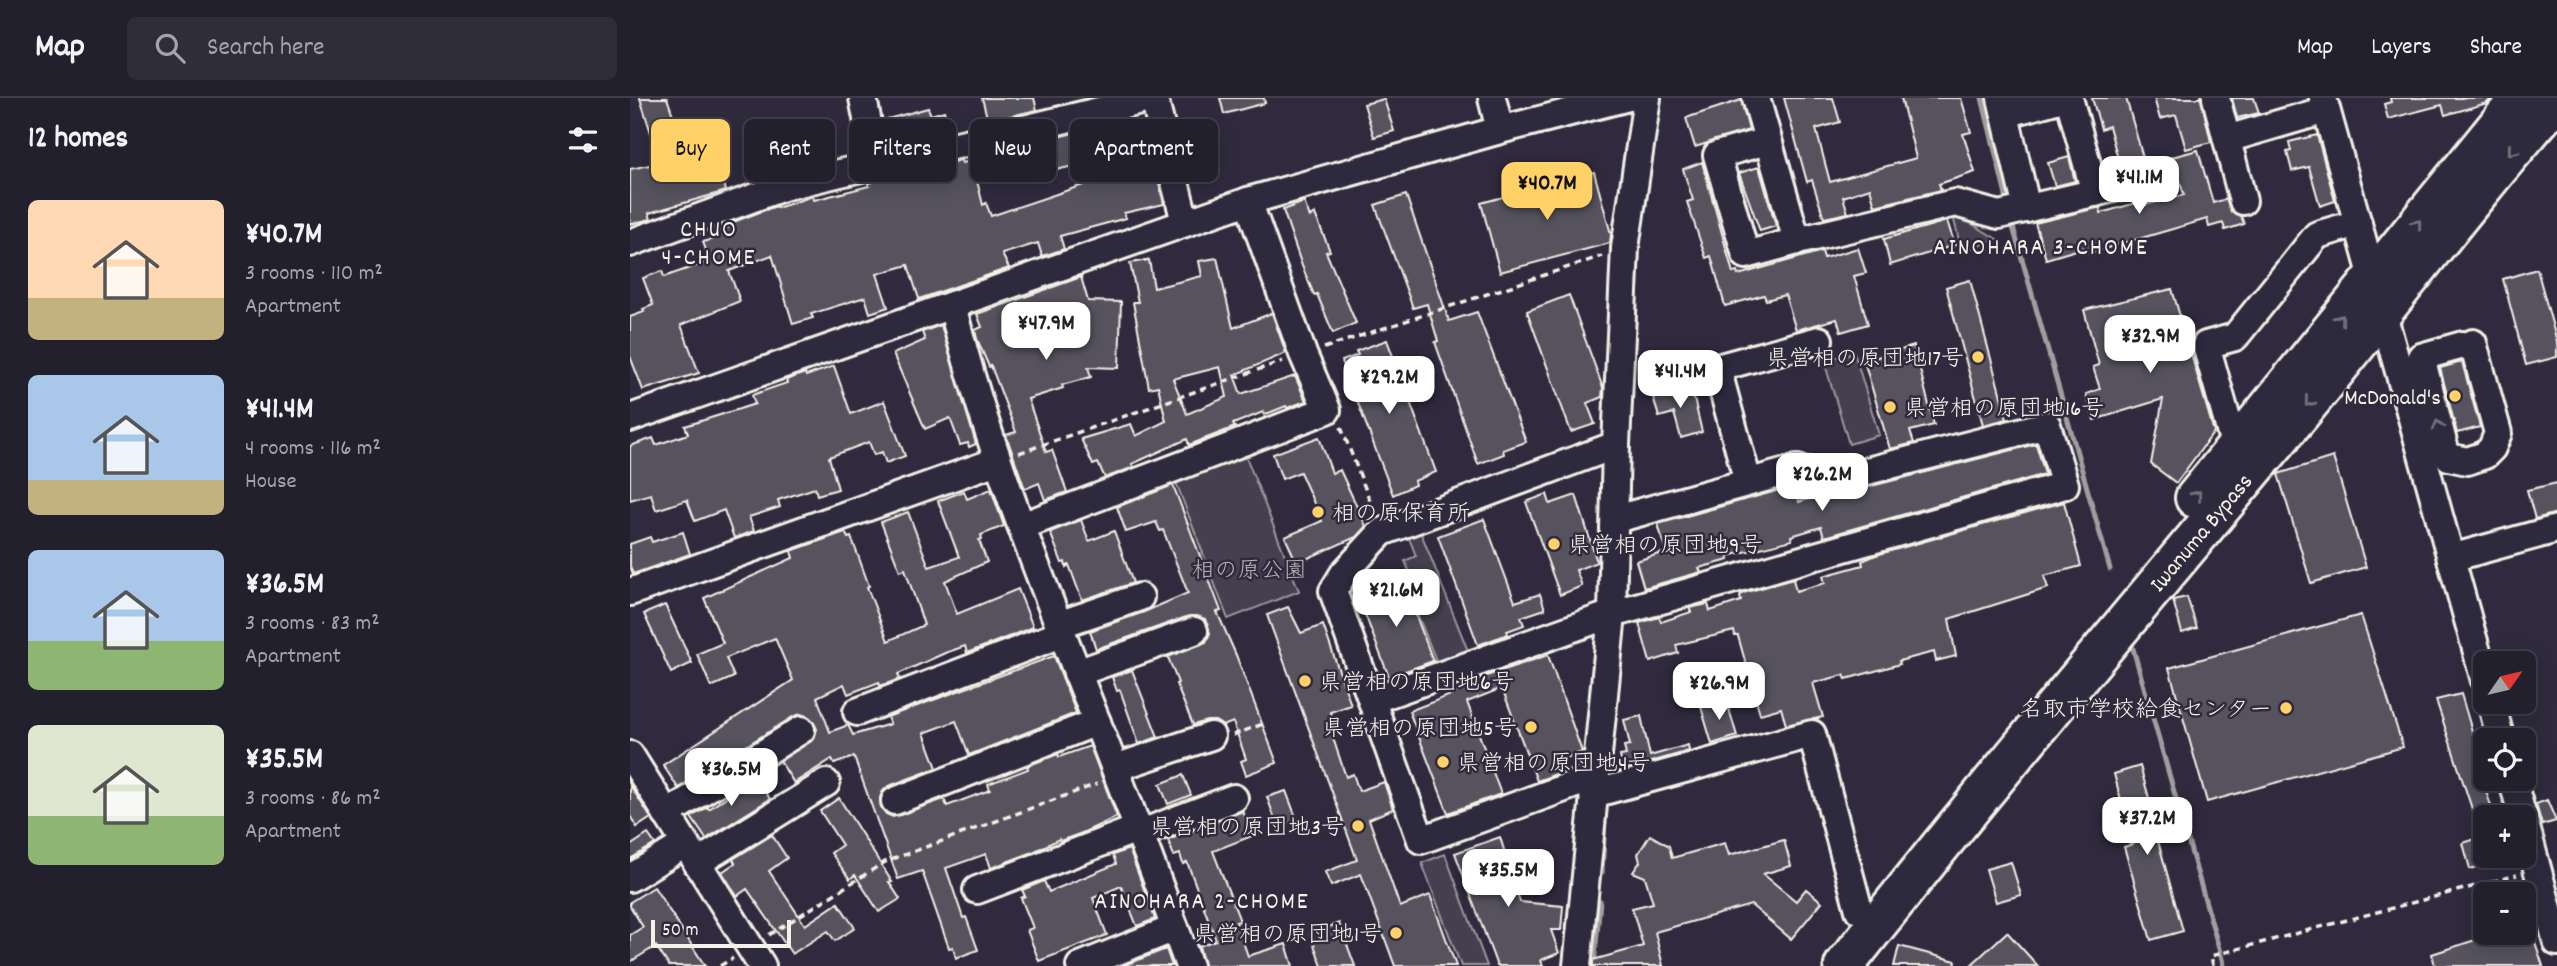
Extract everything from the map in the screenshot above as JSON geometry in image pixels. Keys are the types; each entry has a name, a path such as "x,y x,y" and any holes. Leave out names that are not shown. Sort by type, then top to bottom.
{"highway":[{"name":"Iwanuma Bypass","path":"1813,966 1861,945 2178,556 2301,412 2378,294 2520,98"},
{"name":"Iwanuma Bypass","path":"1861,945 2235,448 2557,100"}],"street":[{"path":"863,98 867,119"},
{"path":"956,145 1153,98 1185,222"},
{"path":"1492,98 1500,130"},
{"path":"630,418 1248,201 1500,130 1626,98"},
{"path":"1577,966 1612,614 1625,248 1647,98"},
{"path":"1756,98 1797,241"},
{"path":"2027,209 2003,106 2063,98"},
{"path":"2070,98 2095,193"},
{"path":"2216,98 2243,201"},
{"path":"2227,139 2325,104 2477,651"},
{"path":"1767,141 1717,155 1746,256 1955,202 1999,215 2162,177"},
{"path":"630,243 786,186 849,171"},
{"path":"1022,526 1327,410 1303,355 1248,201"},
{"path":"2235,448 2206,345 2235,337 2317,235 2358,223"},
{"path":"952,304 969,372 998,461 1059,630 1117,772 1189,966"},
{"path":"1748,482 1717,368 1819,340"},
{"path":"2468,344 2498,433 2492,448 2484,455 2467,461 2449,457 2420,357 2468,344"},
{"path":"1372,700 1612,614 2065,485 2047,425 1840,478 1797,469 1616,519"},
{"path":"1616,445 1382,532 1345,573 1333,591 1421,840 1594,786 1812,734 1861,945"},
{"path":"630,592 998,461"},
{"path":"2451,558 2557,529"},
{"path":"857,712 1140,597"},
{"path":"1077,674 1194,631"},
{"path":"895,801 1097,722"},
{"path":"666,814 801,730"},
{"path":"1117,772 1211,736"},
{"path":"633,767 666,814 756,957"},
{"path":"630,878 691,854 826,783"},
{"path":"977,890 1234,798"},
{"path":"2536,865 2557,942"},
{"path":"1080,966 1175,928"}],"path":[{"path":"998,461 1303,355 1625,248"},
{"path":"1327,410 1335,410 1382,532"},
{"path":"756,957 885,862 1117,772"},
{"path":"2213,966 2211,956 2537,869"}],"green space":[{"path":"1952,212 1997,239 1962,252"},
{"path":"1854,352 1879,435 1849,444 1824,361"},
{"name":"相の原公園","path":"1243,449 1299,591 1228,619 1174,477"},
{"path":"1421,533 1468,651 1437,663 1403,579 1411,575 1405,561 1416,556 1409,538"},
{"path":"1445,854 1487,966 1461,966 1422,863"}],"building":[{"path":"640,98 667,98 674,119 651,119 651,133"},
{"path":"982,98 1034,98 1037,110 987,119"},
{"path":"1220,98 1264,98 1265,103 1224,114"},
{"path":"1784,98 1833,98 1840,122 1816,129 1830,182 1916,158 1901,98 1961,98 1971,132 1963,134 1975,172 1939,184 1941,190 1875,206 1870,188 1843,197 1848,213 1824,218 1812,180 1807,182"},
{"path":"2092,98 2126,98 2145,165 2124,170 2121,157 2118,159 2109,126 2101,129"},
{"path":"2154,98 2201,98 2211,142 2186,149 2176,115 2160,119"},
{"path":"2232,98 2254,98 2259,113 2237,118"},
{"path":"2390,98 2490,100 2445,115 2442,105 2388,119 2384,104 2391,102"},
{"path":"1384,99 1394,131 1374,137 1364,104"},
{"path":"1741,100 1749,130 1695,147 1686,118"},
{"path":"928,108 931,115 944,111 947,119 888,119"},
{"path":"1070,134 1070,167 1056,170 1056,137"},
{"path":"2317,135 2335,201 2320,206 2309,167 2292,171 2287,152 2291,151 2289,142"},
{"path":"2198,150 2213,203 2226,199 2231,212 2241,216 2244,224 2225,230 2223,223 2209,227 2207,219 2090,253 2084,253 2083,248 2046,259 2035,223 2097,208 2100,208 2101,213 2136,203 2137,207 2184,195 2172,157"},
{"path":"2069,157 2075,181 2055,186 2048,163"},
{"path":"961,160 962,163 970,161 970,182 977,182 983,205 986,203 991,216 1092,182 1159,182 1164,204 1124,213 1126,218 1060,236 1064,249 1049,254 1042,256 1038,243 1002,254 1009,268 919,299 908,265 877,274 888,307 870,313 865,297 811,314 813,318 793,324 772,255 729,271 740,301 681,325 699,373 643,390 630,356 630,317 653,305 643,278 662,271 664,277 710,261 703,242 713,239 711,234 729,227 728,224 776,206 777,208 813,196 814,200 869,186 868,183 872,182 956,182 956,161"},
{"path":"1702,162 1733,273 1737,272 1738,275 1822,251 1824,258 1858,248 1866,273 1854,276 1868,324 1841,332 1837,319 1796,330 1785,295 1766,300 1764,295 1725,306 1711,256 1706,258 1687,202 1693,200 1683,169"},
{"path":"651,165 651,182 724,182 726,191 649,213 651,219 630,224 630,169"},
{"path":"1759,167 1776,226 1760,231 1739,173"},
{"path":"1594,172 1611,234 1610,243 1500,272 1481,203"},
{"path":"1406,195 1449,321 1477,312 1526,442 1503,450 1504,454 1478,464 1435,342 1438,341 1427,304 1413,308 1375,205"},
{"path":"1304,202 1310,217 1315,214 1330,251 1326,252 1356,323 1333,333 1302,266 1283,210"},
{"path":"1947,221 1955,245 1890,265 1884,239"},
{"path":"1217,258 1233,328 1272,313 1286,353 1234,375 1241,394 1295,376 1306,401 1264,415 1263,412 1233,424 1235,427 1189,445 1187,439 1132,464 1134,467 1105,478 1098,463 1093,465 1081,439 1131,424 1136,436 1166,421 1158,386 1149,388 1133,302 1138,302 1130,263 1149,260 1154,288 1202,276 1199,261","holes":["1220,367 1227,397 1187,414 1173,379"]},
{"path":"2537,269 2557,342 2557,357 2526,365 2503,279"},
{"path":"1081,277 1088,301 1121,302 1119,368 1088,367 1091,377 1028,399 1046,452 1052,450 1067,492 1045,500 1039,483 1025,489 1006,435 1016,432 991,366 989,367 977,339 975,330 982,327 977,314"},
{"name":"県営相の原団地17号","path":"1970,280 2007,419 1983,425 1946,287"},
{"path":"2172,289 2214,432 2176,483 2151,464 2163,399 2094,420 2086,394 2100,389 2093,367 2099,365 2084,310"},
{"path":"1569,295 1603,388 1602,397 1587,403 1595,424 1571,432 1527,311"},
{"path":"941,325 976,444 969,447 968,443 960,445 950,418 925,429 893,354 925,340 922,332"},
{"path":"1387,340 1436,472 1414,481 1415,485 1393,495 1342,361 1358,355 1356,351"},
{"path":"1914,346 1934,425 1910,431 1914,443 1890,449 1864,361"},
{"name":"McDonald's","path":"2462,362 2480,427 2457,433 2440,368"},
{"path":"834,366 851,414 884,401 905,456 886,463 882,452 874,455 869,442 829,457 838,489 817,495 815,488 778,500 780,507 749,517 754,531 734,538 724,510 695,521 687,500 656,510 651,494 630,500 630,446 653,438 656,445 688,434 685,426 755,404 752,395 787,383 786,380 805,373 806,376"},
{"path":"1691,386 1702,432 1681,438 1674,413 1659,417 1653,397"},
{"path":"1319,437 1332,473 1340,470 1366,526 1356,537 1297,563 1285,537 1322,521 1300,472 1282,479 1273,454"},
{"path":"2036,444 2045,474 1824,537 1821,527 1791,536 1792,540 1728,556 1729,560 1699,568 1701,572 1644,588 1636,561 1666,552 1658,524 1794,486 1799,502 1830,492 1844,493"},
{"path":"2333,457 2366,567 2311,583 2278,474"},
{"path":"2557,483 2557,513 2535,519 2527,490"},
{"path":"1173,485 1221,611 1217,612 1277,763 1246,775 1241,761 1246,759 1233,722 1223,726 1215,721 1193,725 1168,657 1206,642 1210,633 1205,619 1189,616 1096,649 1090,631 1188,593 1163,530 1160,531 1156,522 1126,532 1117,507"},
{"path":"991,489 1004,526 981,535 982,539 979,540 987,562 945,581 957,614 1018,589 1033,627 967,653 965,646 945,653 898,674 900,679 880,686 879,682 848,694 844,684 817,697 830,732 848,725 853,735 890,724 887,717 1054,656 1076,713 969,755 956,721 924,733 937,768 889,786 880,798 881,807 886,814 893,817 944,799 947,806 990,790 988,784 1028,769 1027,766 1090,746 1117,817 991,868 986,854 946,868 963,918 966,917 978,950 956,958 953,947 949,948 922,871 898,879 854,757 834,764 832,759 794,783 780,761 814,738 817,729 809,717 801,714 793,717 678,788 663,765 793,680 775,638 726,658 734,677 711,687 697,654 723,643 704,598 793,558 791,551 845,532 848,538 851,537 888,641 924,625 905,569 900,571 881,522 908,512 929,567 959,557 938,501 964,491 967,499"},
{"path":"1547,494 1550,504 1576,495 1597,562 1576,570 1582,586 1560,595 1526,502"},
{"path":"2064,502 2081,566 2044,576 2048,588 1949,619 1956,656 1936,661 1934,652 1846,679 1844,675 1813,683 1823,717 1786,725 1781,708 1760,714 1738,636 1735,636 1734,631 1676,645 1678,653 1650,662 1639,623 1659,617 1661,622 1691,612 1689,608 1708,604 1710,611 1741,601 1740,596 1743,593 1793,579 1796,591 1825,583 1823,576 1863,565 1862,561 1876,555"},
{"path":"1484,519 1515,602 1540,594 1545,609 1521,617 1524,625 1507,631 1508,634 1478,645 1438,536"},
{"path":"1081,520 1089,541 1114,531 1133,583 1082,600 1069,565 1066,567 1065,562 1062,563 1050,532"},
{"path":"683,532 690,554 633,574 630,566 630,544 650,537 652,542"},
{"path":"1404,584 1433,661 1389,677 1358,596 1384,586 1386,591"},
{"path":"2187,597 2197,628 2182,633 2173,600"},
{"path":"665,605 692,663 671,673 644,614"},
{"path":"1288,607 1301,633 1323,625 1351,705 1330,712 1338,733 1332,735 1346,777 1353,774 1359,791 1384,782 1393,809 1369,819 1400,907 1430,895 1456,966 1395,966 1361,874 1331,886 1325,872 1357,860 1267,615"},
{"name":"名取市学校給食センター","path":"2361,615 2403,747 2207,802 2169,668"},
{"path":"1548,655 1582,752 1558,761 1562,772 1537,781 1502,688 1467,702 1501,794 1448,813 1409,711 1456,693 1454,687"},
{"path":"1132,670 1158,737 1139,744 1120,690 1117,691 1112,677"},
{"path":"2461,694 2473,734 2473,791 2486,791 2491,805 2473,805 2473,812 2436,700"},
{"path":"1726,699 1737,736 1712,744 1701,707"},
{"path":"1641,716 1650,756 1688,745 1689,751 1623,770 1620,756 1626,755 1624,746 1630,745 1624,720"},
{"path":"2140,766 2183,931 2151,940 2124,847 2133,844 2114,774"},
{"path":"1183,775 1191,795 1168,804 1160,784"},
{"path":"755,777 770,799 706,839 691,817 708,807 709,809"},
{"path":"630,785 651,818 637,827 630,816"},
{"path":"1286,791 1297,820 1278,827 1267,797"},
{"path":"839,798 900,899 879,912 855,875 850,879 831,853 842,845 820,811"},
{"path":"2547,800 2556,821 2542,825 2536,804"},
{"path":"1243,811 1252,836 1213,851 1240,921 1236,922 1248,956 1286,944 1293,966 1204,966 1199,946 1216,940 1187,862 1183,864 1180,854 1174,856 1168,840"},
{"path":"648,834 655,844 630,859 630,846"},
{"path":"772,835 787,858 769,871 805,925 838,903 855,928 835,941 828,931 792,954 747,889 737,896 722,872 735,863 733,859"},
{"path":"1650,835 1669,846 1672,858 1725,843 1729,855 1784,840 1791,866 1763,874 1796,901 1806,889 1822,902 1791,939 1751,905 1655,932 1663,966 1593,966 1593,960 1643,946 1632,908 1653,903 1645,877 1633,872 1640,862 1638,854"},
{"path":"1500,837 1520,902 1563,906 1561,930 1551,930 1559,953 1541,960 1543,966 1497,966 1455,853"},
{"path":"2473,840 2474,868 2470,869 2463,843"},
{"path":"1129,849 1155,919 1137,926 1121,886 1093,898 1107,935 1039,961 1027,930 1033,928 1021,898 1025,896 1022,890 1044,881 1049,892 1116,864 1113,855"},
{"path":"2011,862 2021,895 1996,902 1986,869"},
{"path":"654,887 705,966 669,966 656,946 630,962 630,935 643,927 630,902"},
{"path":"1339,923 1355,966 1322,966 1310,934"},
{"path":"2007,932 2038,966 1970,966"},
{"path":"2473,941 2473,945 2536,945 2543,966 2435,966 2432,954"},
{"path":"1899,946 1956,961 1955,966 1894,966"},
{"path":"1166,949 1172,966 1122,966"}],"waterway":[{"path":"1982,98 2007,200"},
{"path":"2013,227 2110,569"},
{"path":"2132,645 2224,966"},
{"path":"1602,873 1605,821"},
{"path":"1594,966 1600,901"}],"place":[{"name":"県営相の原団地17号","path":"1978,357"},
{"name":"McDonald's","path":"2455,396"},
{"name":"県営相の原団地16号","path":"1890,407"},
{"name":"相の原保育所","path":"1318,512"},
{"name":"県営相の原団地9号","path":"1554,544"},
{"name":"県営相の原団地6号","path":"1305,681"},
{"name":"名取市学校給食センター","path":"2286,708"},
{"name":"県営相の原団地5号","path":"1531,727"},
{"name":"県営相の原団地4号","path":"1443,762"},
{"name":"県営相の原団地3号","path":"1358,826"},
{"name":"県営相の原団地1号","path":"1396,933"}],"district":[{"name":"CHUO 4-CHOME","path":"709,242"},
{"name":"AINOHARA 3-CHOME","path":"2041,246"},
{"name":"AINOHARA 2-CHOME","path":"1202,900"}]}
